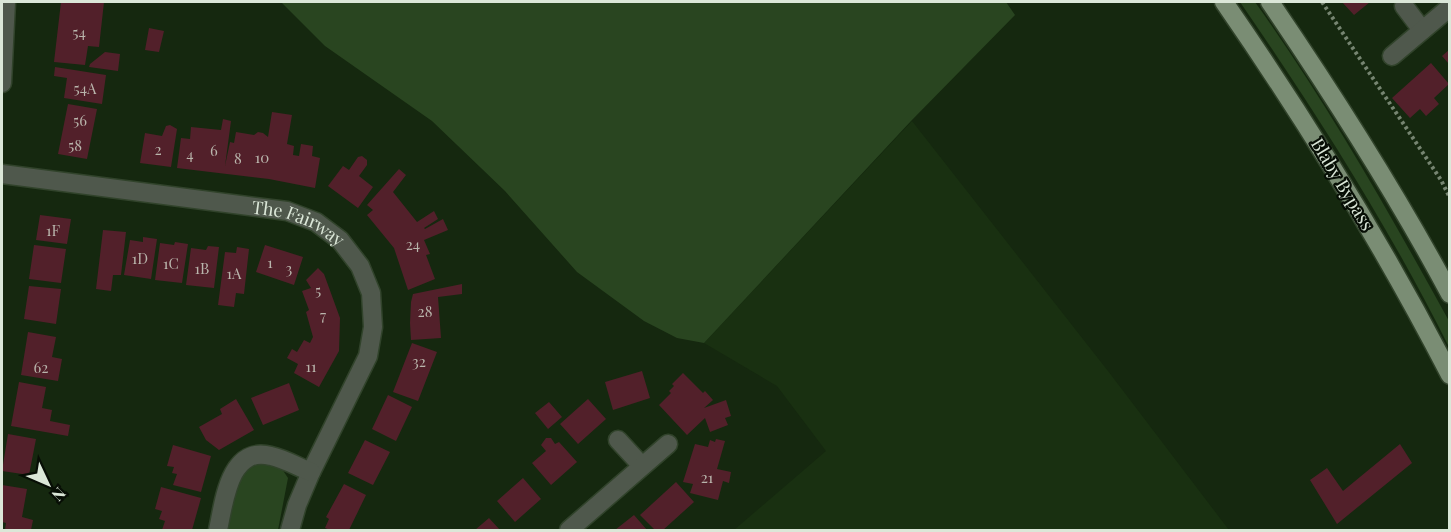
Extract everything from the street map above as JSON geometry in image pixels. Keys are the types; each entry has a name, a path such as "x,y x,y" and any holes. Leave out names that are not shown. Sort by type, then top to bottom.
{"main road":[{"name":"Blaby Bypass","path":"1224,2 1277,78 1360,212 1406,291 1449,375"},
{"name":"Blaby Bypass","path":"1270,2 1382,174 1449,294"}],"street":[{"path":"2,83 6,2"},
{"path":"1404,6 1422,30"},
{"path":"1392,56 1449,7"},
{"name":"The Fairway","path":"2,174 287,211 316,222 340,240 360,266 371,293 374,327 368,356 311,472 297,505 290,531"},
{"path":"618,440 642,466"},
{"path":"569,531 668,444"},
{"path":"218,531 230,480 235,469 245,460 270,455 311,472"}],"path":[{"path":"1322,2 1440,180 1449,198"}],"shaded area":[{"path":"281,2 1006,2 1015,15 911,121 704,343 677,338 644,321 577,272 505,191 432,121 325,46"},
{"path":"1240,2 1255,2 1282,40 1356,158 1449,321 1449,347 1377,214 1296,85"},
{"path":"912,121 1229,530 734,530 826,451 777,386 704,343"},
{"path":"257,463 280,466 288,478 278,530 226,530 231,502 238,483 242,475"}],"building":[{"path":"61,2 104,2 99,47 88,46 85,65 54,62"},
{"path":"1342,2 1370,2 1354,15"},
{"path":"149,28 164,31 159,52 145,50"},
{"path":"1449,50 1449,64 1442,56"},
{"path":"105,52 120,54 118,71 89,67"},
{"path":"1431,63 1449,84 1434,98 1439,104 1426,116 1420,109 1410,118 1392,98"},
{"path":"55,67 106,75 102,104 64,98 67,78 54,76"},
{"path":"68,104 97,109 87,159 58,154"},
{"path":"272,112 292,115 287,144 294,146 293,155 299,156 301,144 313,146 312,156 320,158 315,188 269,179 177,168 181,138 190,139 191,127 221,130 223,119 231,121 225,166 230,142 234,143 236,132 254,135 258,132 268,137"},
{"path":"170,125 177,129 171,167 140,163 145,133 162,136 166,126"},
{"path":"362,156 367,160 367,165 359,176 373,187 358,208 328,186 343,166 349,170 358,157"},
{"path":"399,169 406,175 393,192 417,222 434,211 438,219 424,228 443,219 448,230 424,240 430,254 426,255 435,279 408,290 394,248 367,215 373,210 367,205"},
{"path":"40,215 71,219 67,244 36,240"},
{"path":"103,230 126,232 121,275 113,275 111,291 96,289"},
{"path":"143,237 157,239 151,279 124,275 130,240 143,242"},
{"path":"175,242 188,244 182,283 155,280 160,243 174,245"},
{"path":"34,245 66,249 61,283 29,279"},
{"path":"265,245 303,257 294,285 256,272"},
{"path":"208,246 219,247 214,288 186,285 191,248 206,250"},
{"path":"237,247 249,249 244,294 236,293 234,307 218,305 225,252 236,253"},
{"path":"318,268 324,274 340,318 339,351 319,387 294,373 298,364 287,358 292,349 297,352 304,340 310,343 313,337 306,312 309,310 302,291 311,288 306,280"},
{"path":"462,284 462,294 438,297 441,338 411,340 413,294"},
{"path":"29,286 61,289 56,324 24,319"},
{"path":"28,332 56,337 52,357 62,359 58,381 21,375"},
{"path":"412,343 437,352 418,401 393,392"},
{"path":"642,371 650,398 613,410 605,382"},
{"path":"683,373 713,400 704,408 726,400 731,416 725,418 728,425 710,432 705,418 687,435 659,405 671,393 669,391 674,386 672,384"},
{"path":"19,382 46,387 42,408 52,410 50,421 70,425 68,436 11,426"},
{"path":"289,383 299,410 263,425 251,398"},
{"path":"388,395 412,407 396,441 372,429"},
{"path":"236,399 254,430 219,450 206,440 199,427 222,414 220,409"},
{"path":"588,399 606,419 578,444 560,424"},
{"path":"549,402 562,417 548,429 535,413"},
{"path":"8,434 36,439 29,475 2,471"},
{"path":"546,438 551,438 555,444 559,442 577,462 551,485 532,463 546,451 541,445"},
{"path":"716,439 725,441 717,469 731,472 729,483 723,481 718,500 690,493 693,484 683,482 695,444 708,447 710,440 715,442"},
{"path":"365,440 390,452 373,485 348,473"},
{"path":"1400,444 1412,463 1337,524 1310,480 1327,468 1343,491"},
{"path":"173,445 211,456 201,492 173,485 177,474 172,473 174,467 167,466"},
{"path":"523,478 541,499 515,522 497,501"},
{"path":"676,482 694,502 663,530 655,530 640,515"},
{"path":"344,484 366,495 349,530 330,530 325,528 329,519 326,517"},
{"path":"2,485 27,489 22,517 33,520 31,530 5,530 6,523 2,522"},
{"path":"161,487 201,498 192,530 162,530 165,521 159,519 162,511 155,509"},
{"path":"634,515 647,530 615,530"},
{"path":"489,518 500,530 475,530"}]}
